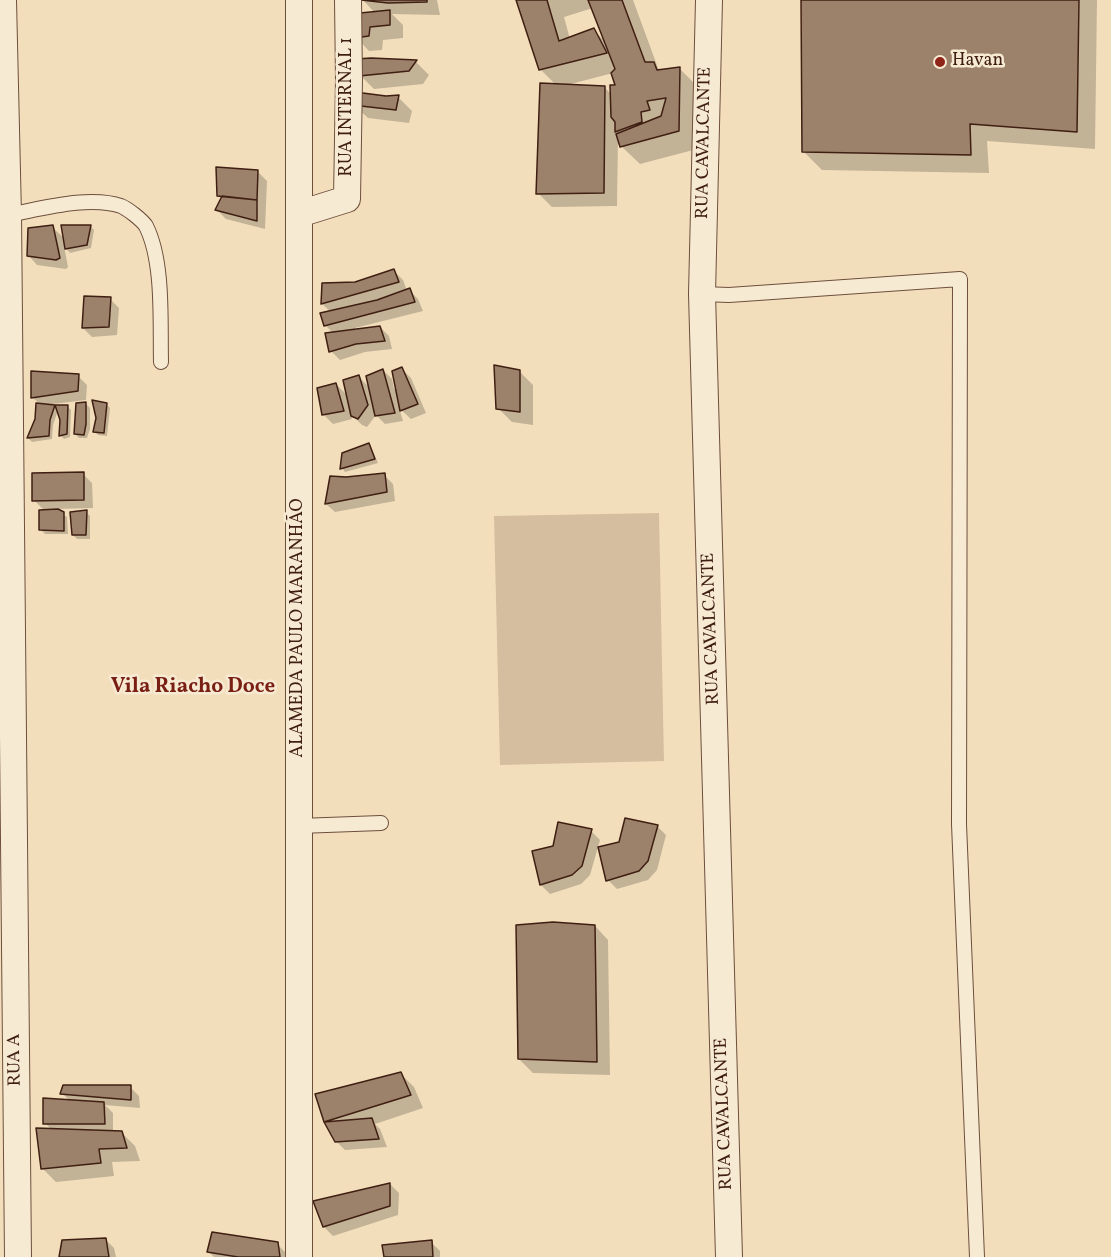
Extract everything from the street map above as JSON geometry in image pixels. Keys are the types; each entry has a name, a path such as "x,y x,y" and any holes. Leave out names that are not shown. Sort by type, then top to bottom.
{"street":[{"name":"RUA A","path":"3,0 8,215 8,976 18,1257"},
{"name":"ALAMEDA PAULO MARANHÃO","path":"298,1257 299,0"},
{"name":"RUA INTERNAL 1","path":"299,214 348,199 348,0"},
{"name":"RUA CAVALCANTE","path":"709,0 702,294 729,1257"}],"lane":[{"path":"8,215 95,202 123,206 145,224 157,258 161,362"},
{"path":"702,294 729,295 960,279 959,824 977,1257"},
{"path":"299,826 381,823"}],"shaded area":[{"path":"659,513 664,761 500,765 494,516"}],"building":[{"path":"361,0 427,0 427,2 388,3"},
{"path":"516,0 547,0 559,41 594,28 607,53 539,70"},
{"path":"588,0 622,0 645,62 654,62 657,70 680,67 679,131 620,147 616,134 661,116 666,98 647,101 650,110 641,112 642,122 615,132 615,122 611,117 610,85 615,85 611,73 615,69"},
{"name":"Havan","path":"801,0 1079,0 1077,132 970,124 971,155 802,152"},
{"path":"390,10 390,25 370,27 369,36 354,38 360,13"},
{"path":"356,59 417,60 409,71 359,76"},
{"path":"540,83 605,86 604,193 536,194"},
{"path":"355,92 386,96 399,95 396,110 352,105"},
{"path":"216,167 258,170 257,200 217,196"},
{"path":"222,196 257,200 257,221 215,210"},
{"path":"53,225 60,258 56,260 27,256 28,228"},
{"path":"61,225 91,225 87,245 65,249"},
{"path":"394,269 399,282 321,304 322,283 355,282"},
{"path":"410,288 415,302 324,326 320,313 377,300"},
{"path":"84,296 111,297 109,327 82,328"},
{"path":"380,326 385,341 356,344 329,352 325,333"},
{"path":"494,365 520,370 520,412 496,409"},
{"path":"402,367 418,404 400,411 392,371"},
{"path":"383,369 395,413 375,416 366,376"},
{"path":"31,371 79,374 78,391 31,398"},
{"path":"359,375 368,405 358,419 351,416 343,380"},
{"path":"336,383 344,411 322,415 317,388"},
{"path":"92,400 107,403 104,433 93,432 96,418"},
{"path":"86,402 84,435 74,434 76,403"},
{"path":"36,403 55,405 50,420 49,436 27,438 35,419"},
{"path":"55,405 68,405 67,434 59,436 60,420"},
{"path":"369,443 375,459 340,469 342,453"},
{"path":"84,472 84,500 32,501 32,473"},
{"path":"385,473 387,492 325,504 330,476 346,477"},
{"path":"58,509 64,512 64,531 39,530 39,510"},
{"path":"87,510 86,535 72,535 70,512"},
{"path":"625,818 658,825 648,861 639,871 606,881 598,847 619,842"},
{"path":"558,822 592,829 582,866 572,875 540,885 532,851 553,846"},
{"path":"553,922 595,925 597,1062 518,1059 516,925"},
{"path":"401,1072 411,1095 324,1122 315,1094"},
{"path":"63,1085 131,1085 131,1100 60,1094"},
{"path":"43,1098 104,1102 105,1124 43,1124"},
{"path":"372,1118 379,1139 335,1142 324,1122"},
{"path":"36,1128 122,1131 127,1148 99,1149 101,1163 41,1169"},
{"path":"390,1183 390,1206 323,1227 313,1201"},
{"path":"212,1232 278,1242 280,1257 238,1257 207,1252"},
{"path":"106,1238 109,1257 59,1257 62,1240"},
{"path":"432,1240 433,1257 384,1257 382,1245"}],"place":[{"name":"Havan","path":"940,62"}],"district":[{"name":"Vila Riacho Doce","path":"193,688"}]}
